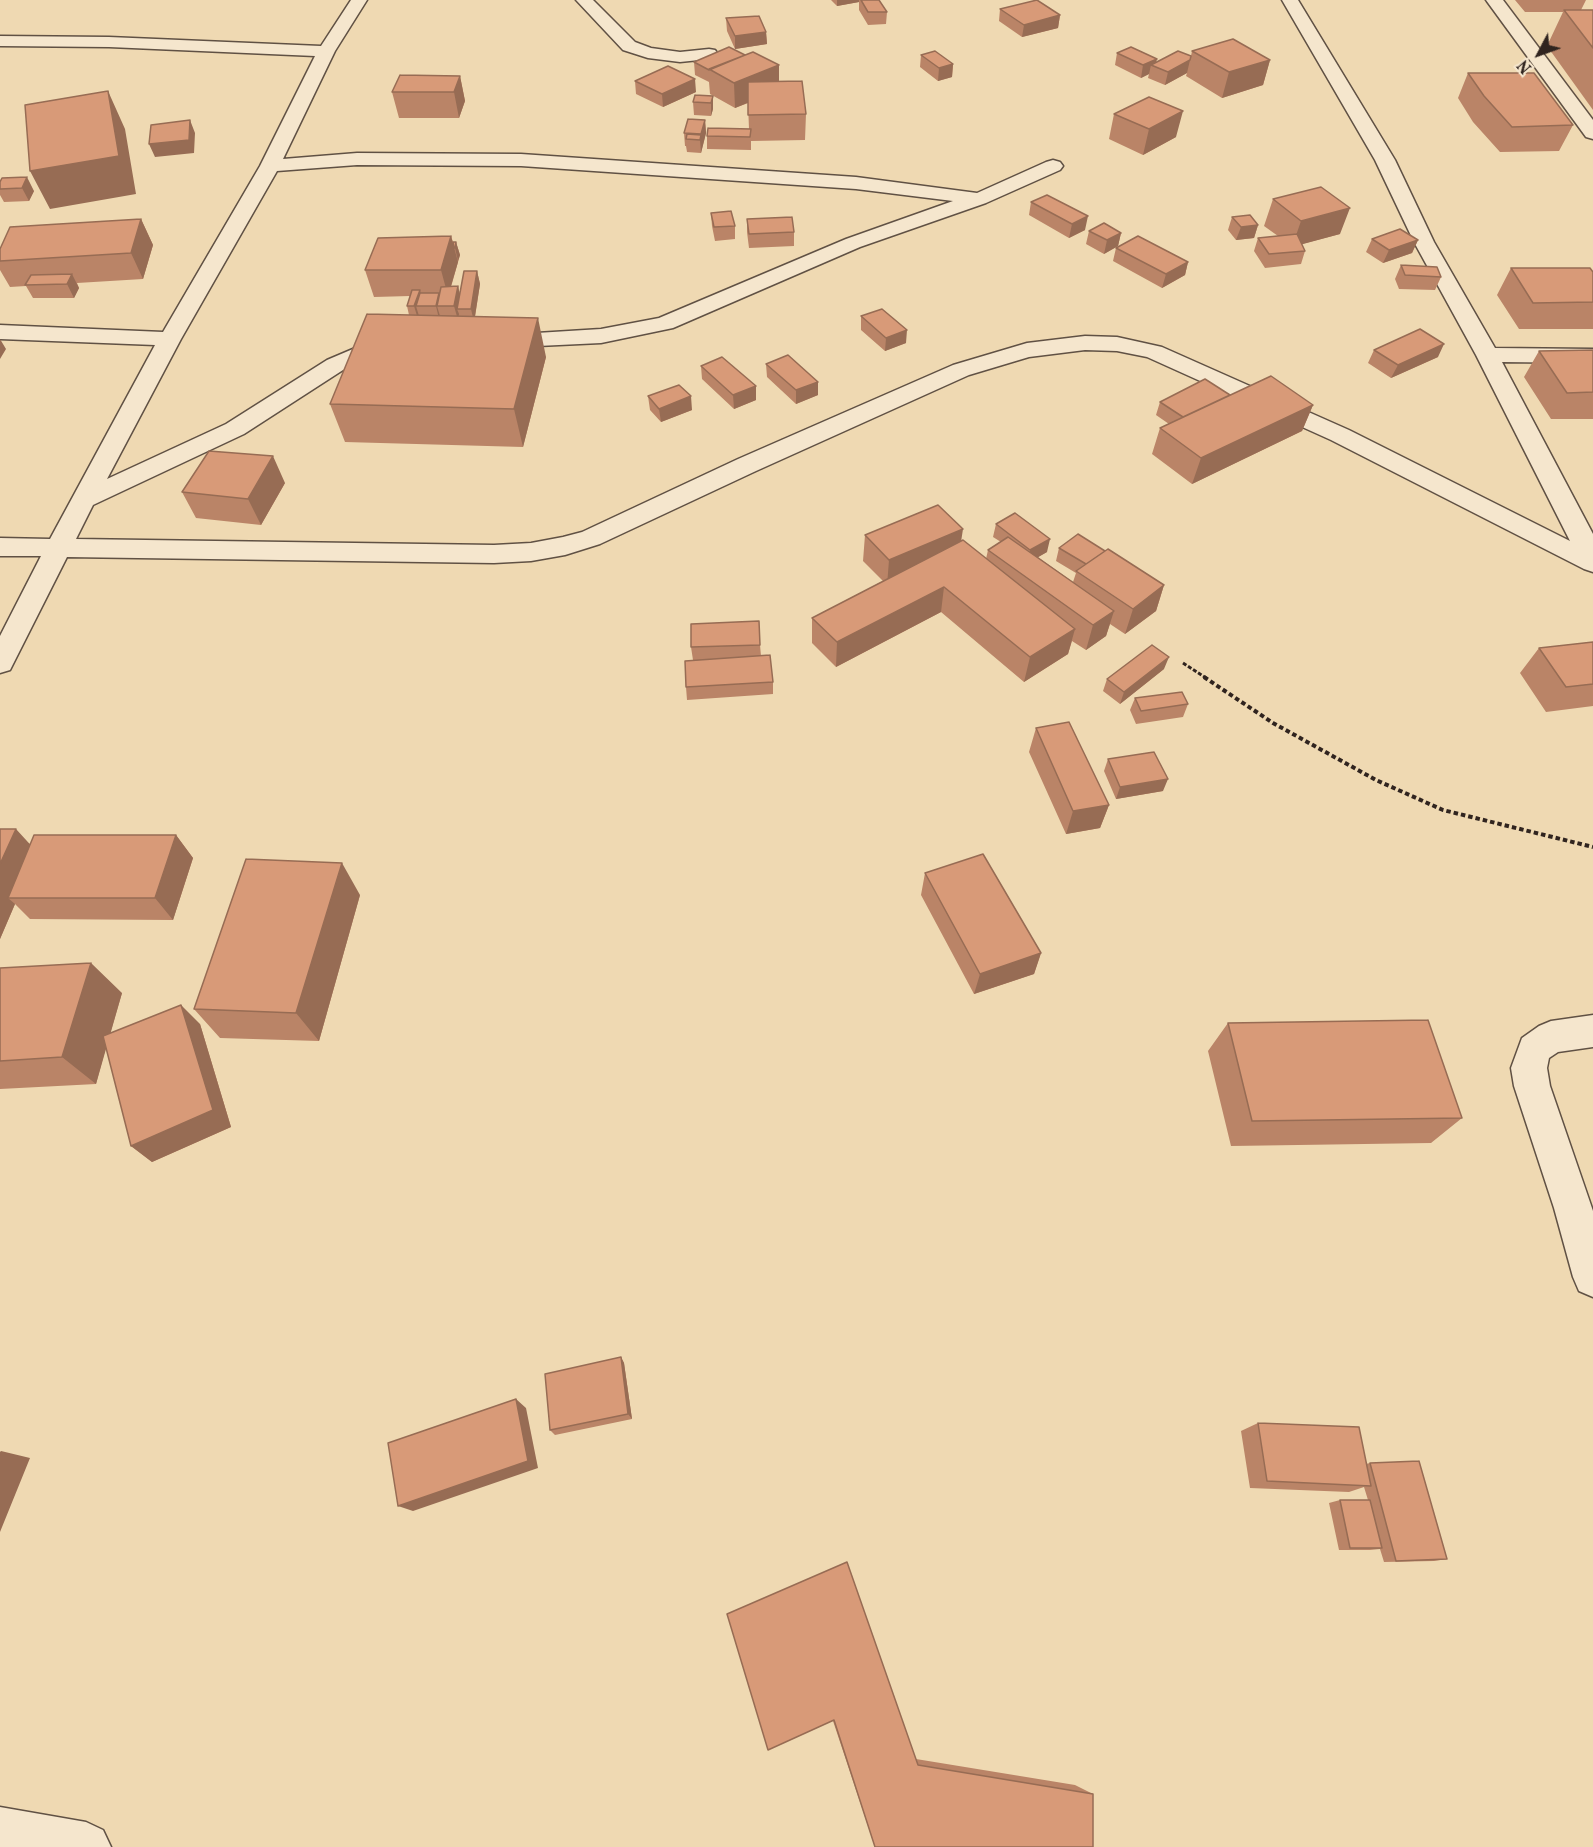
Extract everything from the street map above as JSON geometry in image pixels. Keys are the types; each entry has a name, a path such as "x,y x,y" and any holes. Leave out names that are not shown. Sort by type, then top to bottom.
{"street":[{"path":"0,663 60,548 82,500 128,421 170,339 270,166 326,51 360,0"},
{"path":"584,0 629,46 648,53 680,57 709,54"},
{"path":"1290,0 1385,160 1431,255 1488,355 1593,561"},
{"path":"1494,0 1593,133"},
{"path":"0,41 109,42 326,51"},
{"path":"270,166 357,159 521,160 855,183 979,199"},
{"path":"481,342 601,336 665,323 853,243 979,199 1053,166"},
{"path":"0,332 170,339"},
{"path":"0,548 494,554 531,552 565,546 591,538 952,373 1027,350 1085,343 1117,344 1154,352 1340,435 1593,561"},
{"path":"82,500 235,429 335,365 368,351 396,344 416,344"},
{"path":"1488,355 1593,356"},
{"path":"1593,1031 1551,1037 1534,1049 1529,1068 1532,1086 1573,1208 1593,1277"},
{"path":"0,1832 86,1847"}],"path":[{"path":"1183,663 1273,723 1395,789 1443,810 1593,847"}],"building":[{"path":"861,0 879,0 887,12 868,12"},
{"path":"1037,0 1060,15 1024,25 1000,9"},
{"path":"1564,10 1593,10 1593,48"},
{"path":"759,16 766,32 735,36 726,18"},
{"path":"1233,39 1270,60 1229,72 1192,51"},
{"path":"729,47 745,55 709,70 694,62"},
{"path":"1131,47 1157,59 1143,65 1117,53"},
{"path":"935,51 953,64 939,68 921,55"},
{"path":"1178,51 1191,56 1190,60 1168,72 1151,65"},
{"path":"753,52 779,65 734,83 709,69"},
{"path":"668,66 695,79 662,94 635,81"},
{"path":"1468,73 1534,73 1573,125 1512,127 1484,96"},
{"path":"400,75 460,76 454,92 392,92"},
{"path":"802,81 806,114 748,115 748,82"},
{"path":"108,91 119,156 30,171 25,105"},
{"path":"695,95 713,96 711,103 693,102"},
{"path":"1149,97 1183,111 1149,129 1114,114"},
{"path":"688,119 705,120 701,134 684,133"},
{"path":"190,120 189,140 149,144 151,125"},
{"path":"708,128 751,129 750,137 707,136"},
{"path":"687,134 701,135 700,140 686,139"},
{"path":"27,177 22,188 0,189 2,178"},
{"path":"1321,187 1350,208 1301,221 1273,199"},
{"path":"1047,195 1088,216 1072,224 1031,202"},
{"path":"731,211 735,226 714,227 711,213"},
{"path":"1250,215 1258,225 1241,227 1232,217"},
{"path":"792,217 794,232 749,234 747,219"},
{"path":"141,219 131,253 0,261 0,249 10,227"},
{"path":"1104,223 1121,233 1107,240 1089,231"},
{"path":"1400,229 1418,240 1389,250 1372,239"},
{"path":"1297,234 1305,251 1269,254 1258,238"},
{"path":"451,236 441,270 365,270 378,238"},
{"path":"1138,236 1188,262 1166,274 1116,248"},
{"path":"1401,265 1437,267 1441,277 1405,275"},
{"path":"1511,268 1590,268 1593,272 1593,302 1533,303"},
{"path":"464,271 477,271 471,309 457,309"},
{"path":"72,274 67,284 25,285 31,275"},
{"path":"458,286 454,306 437,306 441,287"},
{"path":"412,290 420,290 414,306 407,306"},
{"path":"420,293 439,293 436,306 416,306"},
{"path":"882,309 907,330 886,338 861,316"},
{"path":"367,314 538,318 514,409 330,404"},
{"path":"1420,329 1444,344 1398,365 1374,350"},
{"path":"1593,350 1593,392 1567,393 1539,351"},
{"path":"788,355 818,382 796,390 766,364"},
{"path":"722,357 756,386 733,395 701,366"},
{"path":"1271,376 1313,405 1201,458 1160,428"},
{"path":"1205,379 1230,395 1183,417 1160,402"},
{"path":"679,385 691,396 659,409 648,396"},
{"path":"209,451 273,456 248,499 182,492"},
{"path":"938,505 963,529 889,560 865,535"},
{"path":"1015,513 1050,539 1030,550 996,524"},
{"path":"1078,534 1105,551 1086,564 1059,548"},
{"path":"1008,537 1114,611 1093,625 988,550"},
{"path":"963,540 1075,629 1030,657 944,587 837,642 812,618"},
{"path":"1108,549 1164,585 1133,609 1076,571"},
{"path":"759,621 760,645 691,647 691,624"},
{"path":"1593,642 1593,684 1566,687 1539,648"},
{"path":"1152,645 1169,657 1124,692 1107,679"},
{"path":"770,655 773,682 686,687 685,661"},
{"path":"1182,692 1188,704 1141,711 1135,698"},
{"path":"1069,722 1109,805 1073,811 1036,728"},
{"path":"1154,752 1168,779 1120,787 1108,759"},
{"path":"0,829 16,829 0,864"},
{"path":"34,835 176,835 155,898 8,898"},
{"path":"983,854 1041,953 980,974 925,873"},
{"path":"246,859 342,863 296,1013 194,1009"},
{"path":"91,963 62,1057 0,1061 0,968"},
{"path":"181,1005 213,1110 131,1146 103,1036"},
{"path":"1428,1020 1462,1118 1252,1121 1228,1023"},
{"path":"621,1357 628,1414 550,1430 545,1374"},
{"path":"516,1399 528,1461 398,1506 388,1443"},
{"path":"1258,1423 1359,1427 1371,1486 1267,1481"},
{"path":"1419,1461 1447,1559 1396,1561 1370,1463"},
{"path":"1340,1500 1370,1500 1382,1548 1350,1548"},
{"path":"847,1562 918,1765 1093,1794 1093,1847 875,1847 834,1720 768,1750 727,1614"}]}
